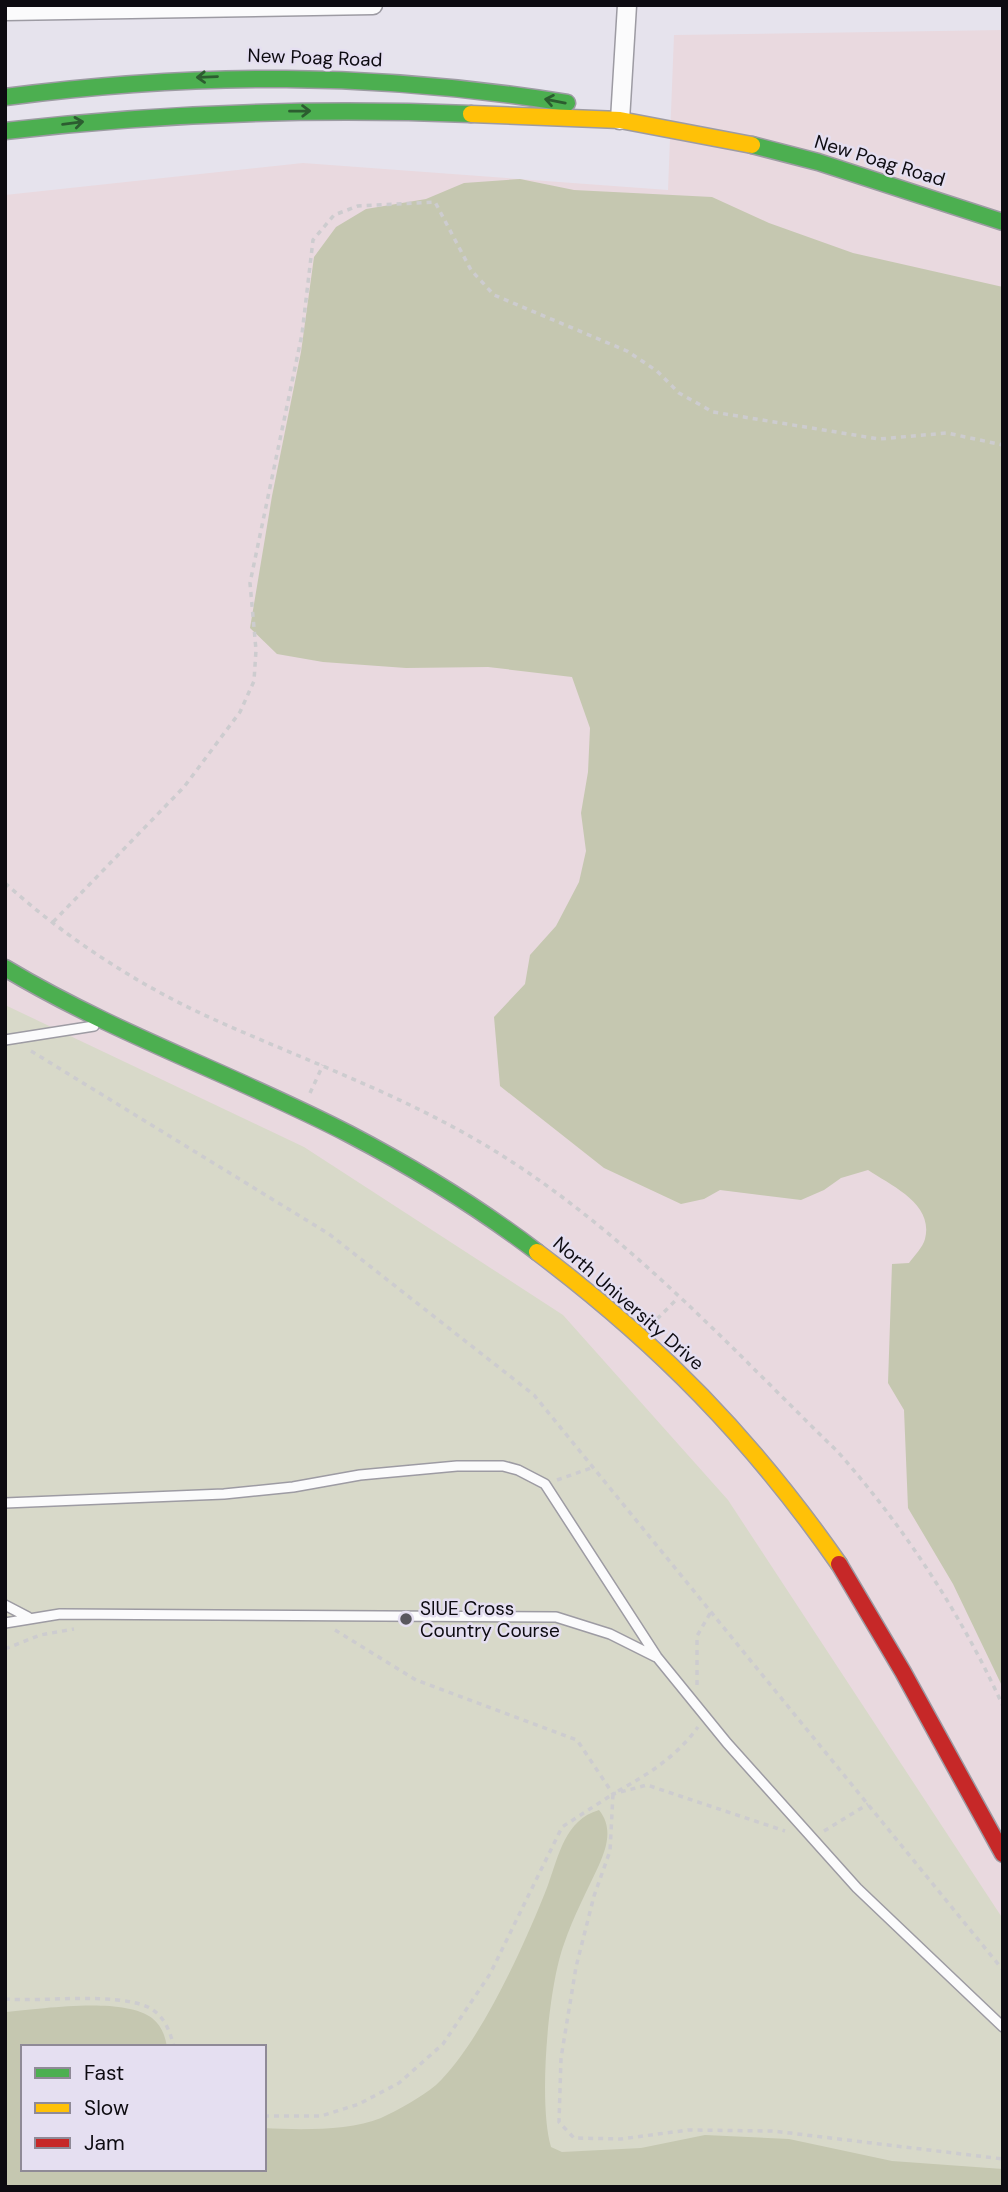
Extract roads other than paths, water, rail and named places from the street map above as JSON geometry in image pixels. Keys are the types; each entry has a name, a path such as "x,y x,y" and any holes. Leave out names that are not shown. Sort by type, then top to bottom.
{"main road":[{"name":"New Poag Road","path":"5,97 159,79 314,75 520,95 574,105 620,120 732,141 818,162 1003,222"},
{"name":"New Poag Road","path":"5,131 114,118 365,110 620,120"},
{"name":"North University Drive","path":"5,968 71,1008 301,1110 395,1159 466,1203 545,1259 640,1336 736,1432 788,1493 839,1564 1003,1854"}],"street":[{"path":"5,11 373,5"},
{"path":"620,120 627,5"}],"lane":[{"path":"9,1040 106,1024"},
{"path":"5,1503 224,1494 293,1487 360,1475 457,1466 503,1466 518,1470 545,1484 657,1657 701,1712 811,1840 857,1888 1003,2027"},
{"path":"5,1605 28,1617"},
{"path":"5,1623 28,1617 60,1614 555,1617 610,1634 657,1657"}],"place":[{"name":"SIUE Cross Country Course","path":"406,1619"}]}
